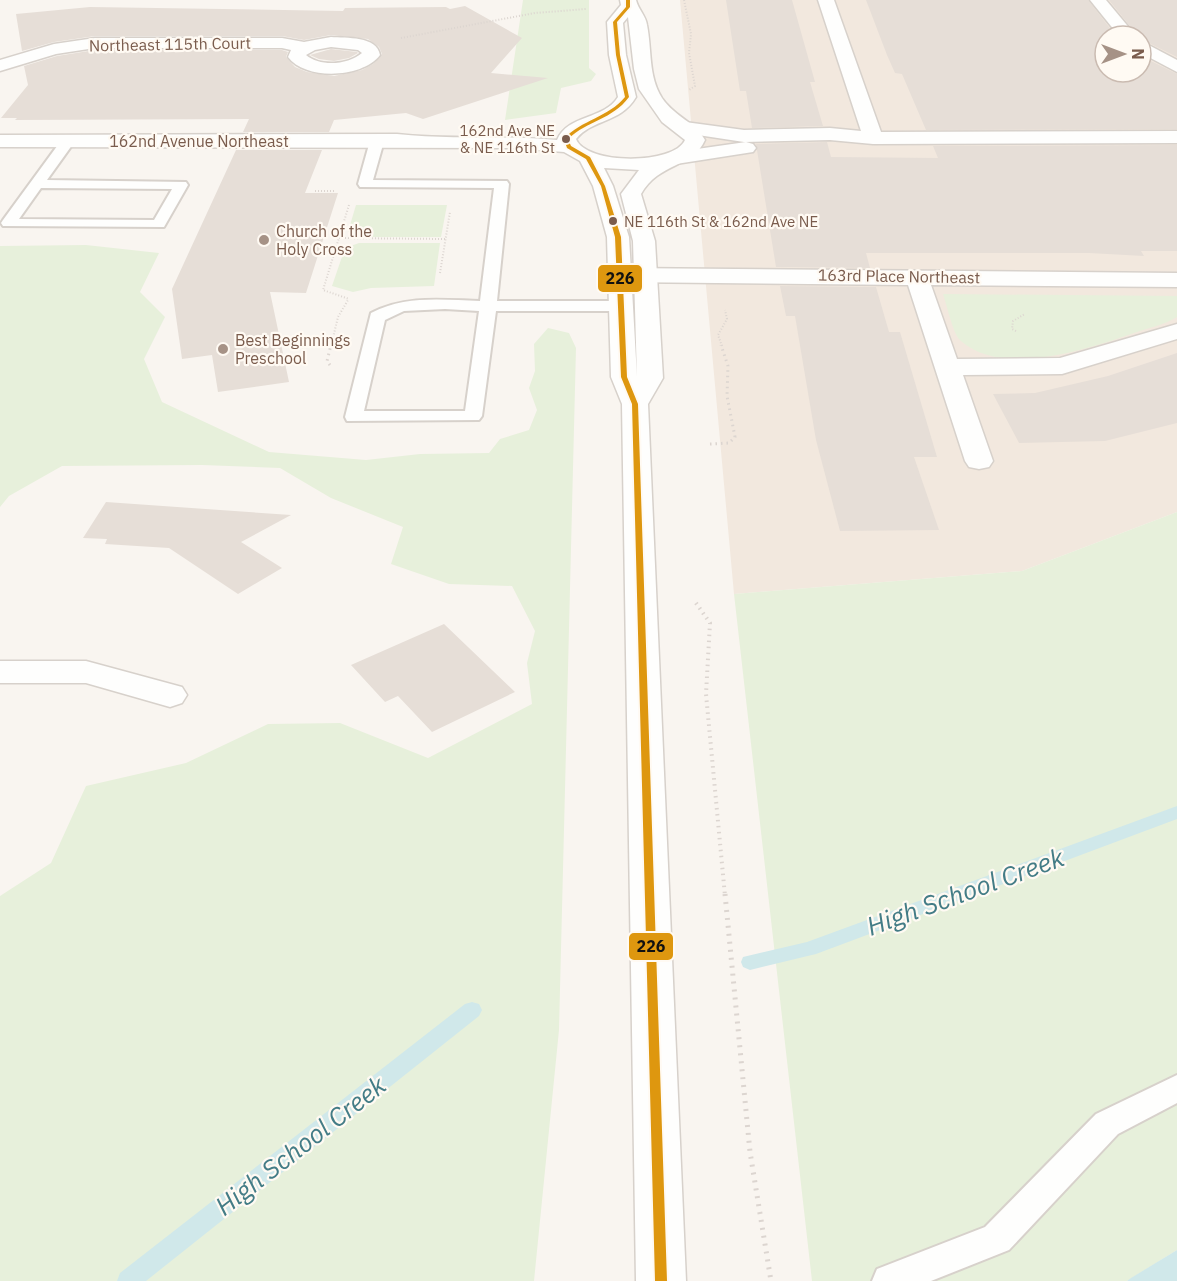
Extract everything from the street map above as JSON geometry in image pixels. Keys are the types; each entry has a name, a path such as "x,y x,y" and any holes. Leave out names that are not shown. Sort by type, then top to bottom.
{"street":[{"path":"826,0 873,138"},
{"path":"1098,0 1118,24"},
{"path":"602,118 627,97 618,59 615,22 628,3 639,22 640,59 646,87 652,97 679,125 692,134 695,140 687,153 669,160 634,187 631,194 644,241 650,378 635,404"},
{"name":"Northeast 115th Court","path":"0,66 54,49 95,43 282,44 307,48"},
{"path":"1153,53 1177,67"},
{"path":"602,118 644,116 679,125 744,136 830,134 873,138 1177,137"},
{"name":"162nd Avenue Northeast","path":"398,140 418,135 487,134 581,124 602,118"},
{"path":"581,124 571,131 566,139 579,153 606,197 618,237 624,377 635,404 661,1281"},
{"path":"669,160 748,147 833,144 873,138"},
{"name":"162nd Avenue Northeast","path":"0,141 513,142 629,164 669,160"},
{"name":"163rd Place Northeast","path":"621,275 1177,280"},
{"path":"917,277 979,461"},
{"path":"946,367 1062,366 1177,331"},
{"path":"0,672 86,672 170,694"}],"lane":[{"path":"38,184 181,185 159,224 8,223 68,141"},
{"path":"377,141 365,184 502,184 488,306 473,416 354,417 377,317 390,308 411,306 488,306 622,306"},
{"path":"889,1281 997,1239 1107,1124 1177,1088"}],"path":[{"path":"684,0 691,34 689,53 695,86 692,90 684,91"},
{"path":"397,39 535,13 594,9"},
{"path":"315,191 341,191"},
{"path":"349,299 322,290 350,203"},
{"path":"439,281 452,203"},
{"path":"339,238 446,239"},
{"path":"332,368 327,361 338,317 344,304 356,296"},
{"path":"710,444 729,443 735,437 727,396 728,366 719,345 718,335 727,319 725,310 719,307"},
{"path":"696,603 710,623 707,706 750,1152 771,1281"}],"shaded area":[{"path":"680,0 1177,0 1177,512 1022,571 734,594"}],"green space":[{"path":"523,0 589,0 589,68 596,74 591,81 561,88 556,113 505,120"},
{"path":"356,205 447,205 441,237 361,237 348,232"},
{"path":"359,243 440,243 434,286 371,288 353,292 332,286 345,248"},
{"path":"86,245 159,253 140,292 165,317 144,359 162,402 269,452 366,460 420,454 489,453 500,439 529,430 537,410 529,388 535,371 534,344 548,328 569,333 576,348 559,1030 534,1281 0,1281 0,896 51,863 86,786 186,763 268,724 340,723 428,758 532,704 527,663 535,631 512,586 449,584 391,564 403,527 331,498 280,468 202,465 62,466 9,496 0,507 0,246"},
{"path":"943,294 1177,296 1177,317 1156,326 1070,352 1046,357 999,358 979,352 958,338"},
{"path":"1177,512 1177,1250 1127,1281 812,1281 734,594 1022,571"}],"water":[{"path":"1177,1250 1177,1281 1127,1281 1131,1278"}],"building":[{"path":"726,0 792,0 815,82 810,82 823,126 752,128 746,91 740,91"},
{"path":"866,0 1088,0 1107,24 1093,24 1093,84 1153,84 1153,62 1177,74 1177,129 926,130 902,74 895,73"},
{"path":"1109,0 1177,0 1177,57 1153,45 1153,24 1128,24"},
{"path":"465,6 522,38 491,73 548,78 423,119 406,113 334,120 329,132 243,132 249,119 15,120 17,118 1,118 28,85 24,66 57,56 95,50 282,50 288,52 286,57 295,67 307,72 334,76 362,70 373,64 382,54 379,47 368,39 331,35 304,40 282,36 95,36 54,42 22,51 16,14 90,7 343,11 345,8 446,7 450,9"},
{"path":"331,49 358,53 349,58 334,61 310,55"},
{"path":"827,142 831,157 938,158 933,146 1177,145 1177,251 1141,251 1144,256 1089,253 866,253 870,268 776,267 756,144"},
{"path":"236,150 322,150 305,193 338,193 306,293 270,292 289,382 218,392 212,355 182,359 172,289"},
{"path":"780,286 876,287 889,332 900,332 937,457 914,457 939,530 840,531 816,440 795,316 786,316"},
{"path":"1177,353 1177,423 1105,441 1019,443 993,394 1035,393 1108,376"},
{"path":"106,502 291,515 241,542 282,568 238,594 169,548 105,544 107,539 83,538"},
{"path":"444,624 515,692 432,732 398,696 385,702 351,665"}],"waterway":[{"name":"High School Creek","path":"750,962 809,949 1177,812"},
{"name":"High School Creek","path":"128,1281 472,1010"}],"transit line":[{"name":"226","path":"628,0 628,7 615,22 618,55 627,97 614,110 581,127 566,139 569,147 588,158 603,186 618,237 624,377 635,404 661,1281"}],"place":[{"name":"162nd Ave NE & NE 116th St","path":"566,139"},
{"name":"NE 116th St & 162nd Ave NE","path":"613,221"},
{"name":"Church of the Holy Cross","path":"264,240"},
{"name":"Best Beginnings Preschool","path":"223,349"}]}
